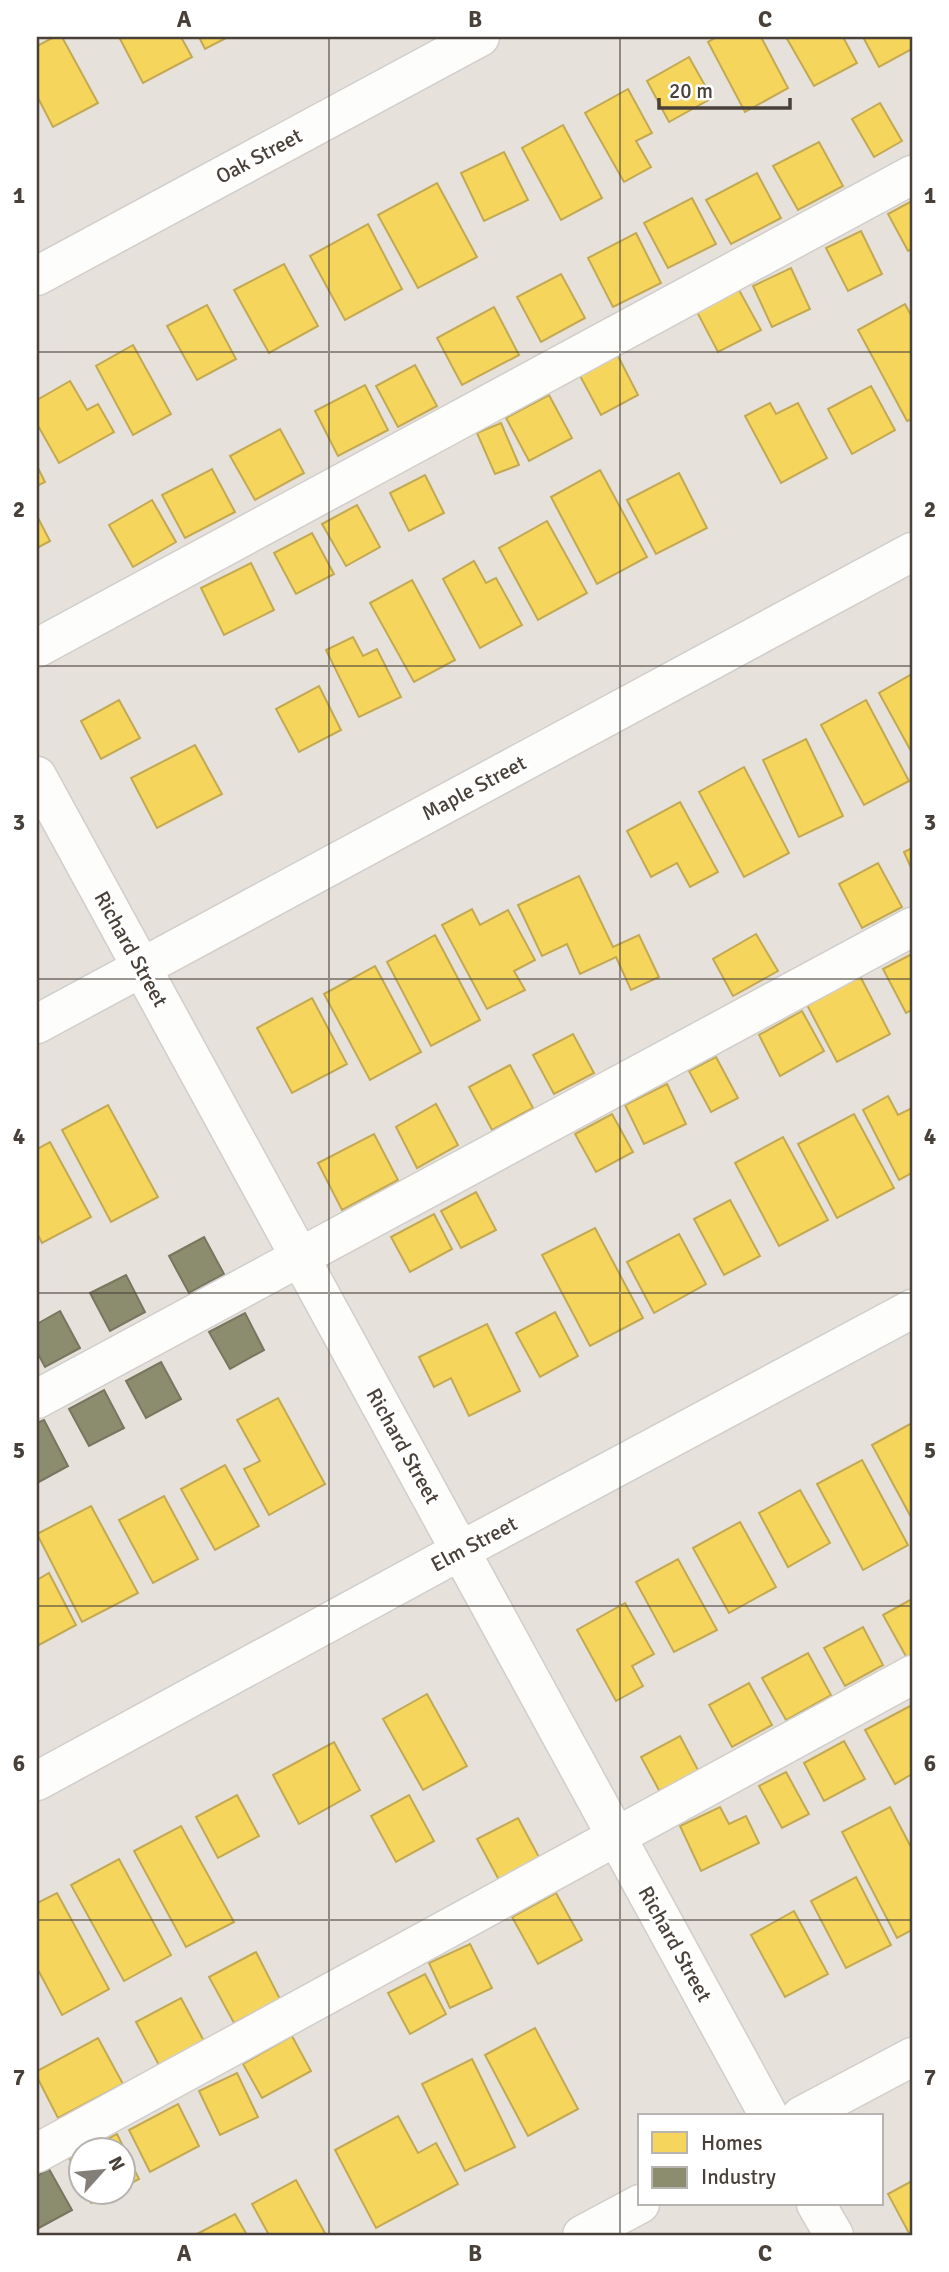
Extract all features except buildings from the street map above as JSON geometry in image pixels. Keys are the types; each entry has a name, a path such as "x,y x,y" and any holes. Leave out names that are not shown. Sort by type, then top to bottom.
{"street":[{"name":"Oak Street","path":"37,276 480,37"},
{"path":"37,648 912,175"},
{"name":"Maple Street","path":"37,1024 912,552"},
{"name":"Richard Street","path":"37,776 768,2114"},
{"path":"37,1399 912,927"},
{"name":"Elm Street","path":"37,1781 912,1309"},
{"path":"37,2153 912,1675"},
{"path":"805,2114 912,2057"},
{"path":"582,2235 638,2205"},
{"path":"818,2206 834,2235"}],"shaded area":[{"path":"37,37 912,37 912,2235 37,2235"}]}
